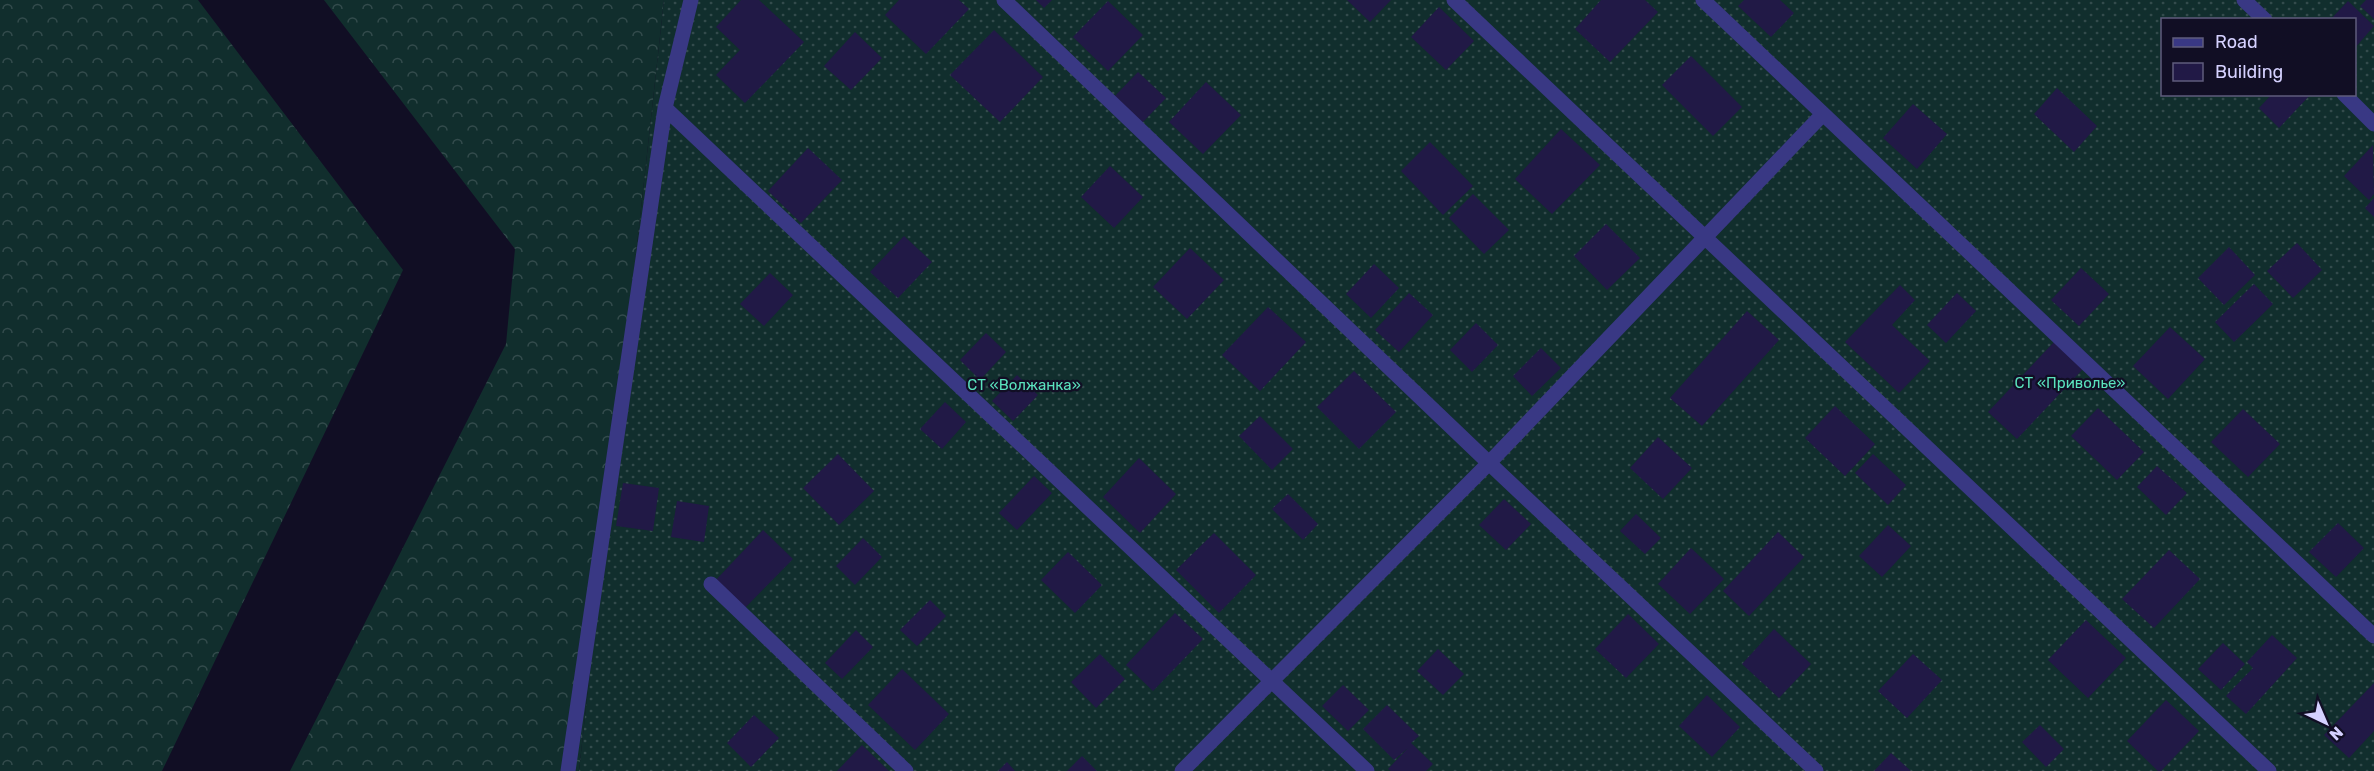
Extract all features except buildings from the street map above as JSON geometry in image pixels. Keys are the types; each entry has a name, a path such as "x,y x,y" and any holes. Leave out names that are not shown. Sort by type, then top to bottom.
{"street":[{"path":"567,771 665,108 691,0"},
{"path":"1004,0 1489,463 1816,771"},
{"path":"1454,0 2269,771"},
{"path":"1703,0 2374,636"},
{"path":"2244,0 2263,18"},
{"path":"2345,96 2374,123"},
{"path":"665,108 1367,771"},
{"path":"1182,771 1489,463 1824,114"},
{"path":"711,584 906,771"}],"green space":[{"path":"0,0 198,0 403,270 162,771 0,771"},
{"path":"324,0 664,0 579,771 290,771 506,344 515,249"},
{"path":"664,0 2374,0 2374,771 579,771"}],"park label":[{"name":"СТ «Приволье»","path":"2070,383"},
{"name":"СТ «Волжанка»","path":"1024,385"}]}
